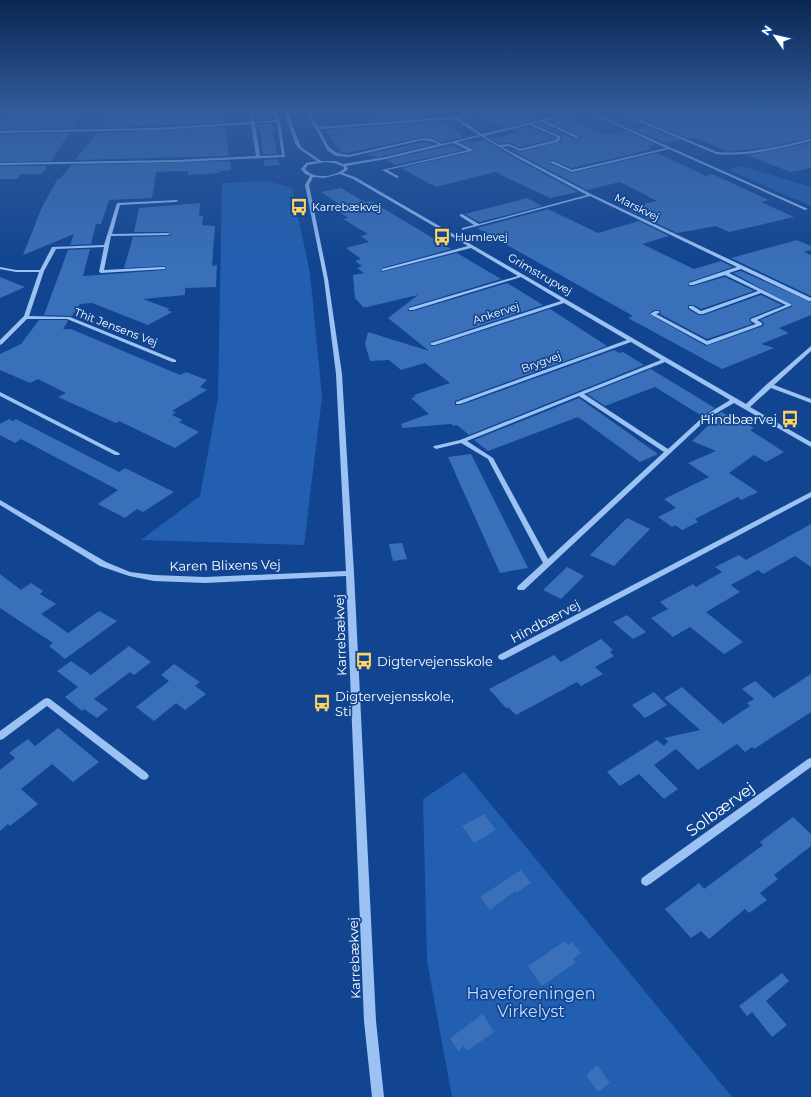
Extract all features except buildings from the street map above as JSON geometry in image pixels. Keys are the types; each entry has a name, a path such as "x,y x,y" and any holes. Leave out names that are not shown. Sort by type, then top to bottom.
{"street":[{"path":"0,164 107,162"},
{"path":"314,162 307,164 303,169 312,175 330,176 341,173 346,169 344,165"},
{"path":"335,162 344,165 361,162"},
{"path":"397,177 384,170 418,162"},
{"name":"Marskvej","path":"526,162 746,271 811,300"},
{"path":"552,162 572,171 610,162"},
{"path":"702,162 806,209"},
{"name":"Grimstrupvej","path":"341,173 354,178 811,445"},
{"name":"Karrebækvej","path":"312,175 307,185 326,279 339,374 350,573 370,1022 378,1097"},
{"path":"463,229 590,195"},
{"path":"163,268 101,272 106,246 118,204 176,201"},
{"path":"461,215 478,225"},
{"path":"110,235 168,234"},
{"path":"0,343 26,317 42,271 54,248 106,246"},
{"path":"384,270 470,246"},
{"path":"0,268 16,271 42,271"},
{"path":"691,284 740,268"},
{"path":"657,312 652,314 707,343 760,324 753,320 790,305 725,273"},
{"path":"411,309 521,276"},
{"path":"691,307 701,312 762,291"},
{"name":"Ankervej","path":"433,344 565,301"},
{"name":"Thit Jensens Vej","path":"26,317 68,318 174,361"},
{"name":"Brygvej","path":"458,403 631,340"},
{"path":"746,406 811,348"},
{"path":"436,447 462,441 665,360"},
{"path":"768,385 811,401"},
{"path":"0,394 117,454"},
{"path":"580,394 668,452"},
{"path":"521,588 706,417 735,400"},
{"path":"462,441 490,458 546,564"},
{"name":"Hindbærvej","path":"502,657 811,494"},
{"name":"Karen Blixens Vej","path":"0,502 102,564 129,574 205,580 350,573"},
{"path":"0,736 47,701 144,776"},
{"name":"Solbærvej","path":"646,881 811,762"}],"green space":[{"path":"741,166 811,187 811,206 728,170"},
{"path":"267,181 292,188 310,273 322,397 304,545 141,540 200,496 218,398 222,183"},
{"name":"Haveforeningen Virkelyst","path":"464,772 732,1097 452,1097 427,961 423,799"}],"place":[{"name":"Karrebækvej","path":"299,207"},
{"name":"Humlevej","path":"442,237"},
{"name":"Hindbærvej","path":"790,419"},
{"name":"Digtervejensskole","path":"364,661"},
{"name":"Digtervejensskole, Sti","path":"322,703"}]}
